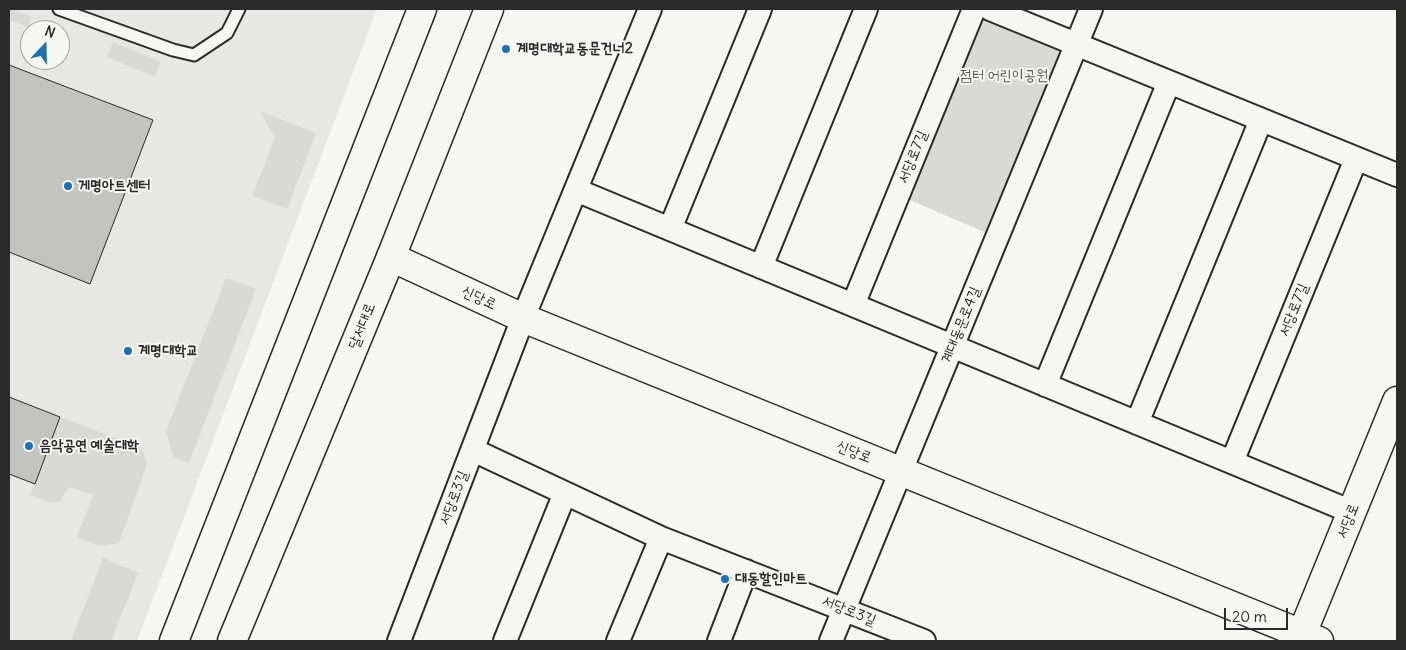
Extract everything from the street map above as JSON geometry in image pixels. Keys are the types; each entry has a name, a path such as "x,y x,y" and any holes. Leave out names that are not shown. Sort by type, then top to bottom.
{"main road":[{"path":"174,641 422,9"},
{"name":"달서대로","path":"232,641 391,257 489,9"},
{"name":"신당로","path":"391,257 523,318 901,471 1307,639"},
{"name":"서당로","path":"1307,639 1352,512 1397,401"}],"street":[{"path":"473,450 523,318 650,9"},
{"path":"670,229 760,9"},
{"path":"761,267 866,9"},
{"name":"서당로7길","path":"852,305 974,9"},
{"path":"990,9 1397,175"},
{"name":"계대동문로4길","path":"831,641 1091,9"},
{"path":"1045,384 1169,82"},
{"path":"1137,423 1261,120"},
{"name":"서당로7길","path":"1232,462 1356,158"},
{"path":"576,190 1352,512"},
{"name":"서당로3길","path":"399,641 473,450 661,538 924,641"},
{"path":"505,641 565,493"},
{"path":"618,641 661,538"},
{"path":"719,641 746,571"}],"lane":[{"path":"59,9 173,50 194,55 227,33 239,9"}],"shaded area":[{"name":"계명대학교","path":"9,9 377,9 137,641 9,641"}],"green space":[{"path":"9,9 32,17 31,20 20,20 20,24 9,20"},
{"name":"점터 어린이공원","path":"978,11 1068,48 989,234 903,197"},
{"path":"113,42 161,62 155,77 107,57"},
{"path":"260,111 316,133 287,209 252,196 275,138"},
{"path":"226,278 256,289 189,463 173,457 166,431"},
{"path":"60,417 142,448 147,464 119,543 100,546 77,537 93,495 69,487 60,501 53,503 30,495"},
{"path":"103,558 138,573 111,641 71,641"}],"building":[{"name":"게명아트센터","path":"9,65 153,120 90,284 9,252"},
{"name":"음악공연 예술대학","path":"9,397 60,417 35,484 9,474"}],"place":[{"name":"계명대학교동문건너2","path":"506,49"},
{"name":"게명아트센터","path":"68,186"},
{"name":"계명대학교","path":"128,351"},
{"name":"음악공연 예술대학","path":"29,446"},
{"name":"대동할인마트","path":"725,579"}]}
